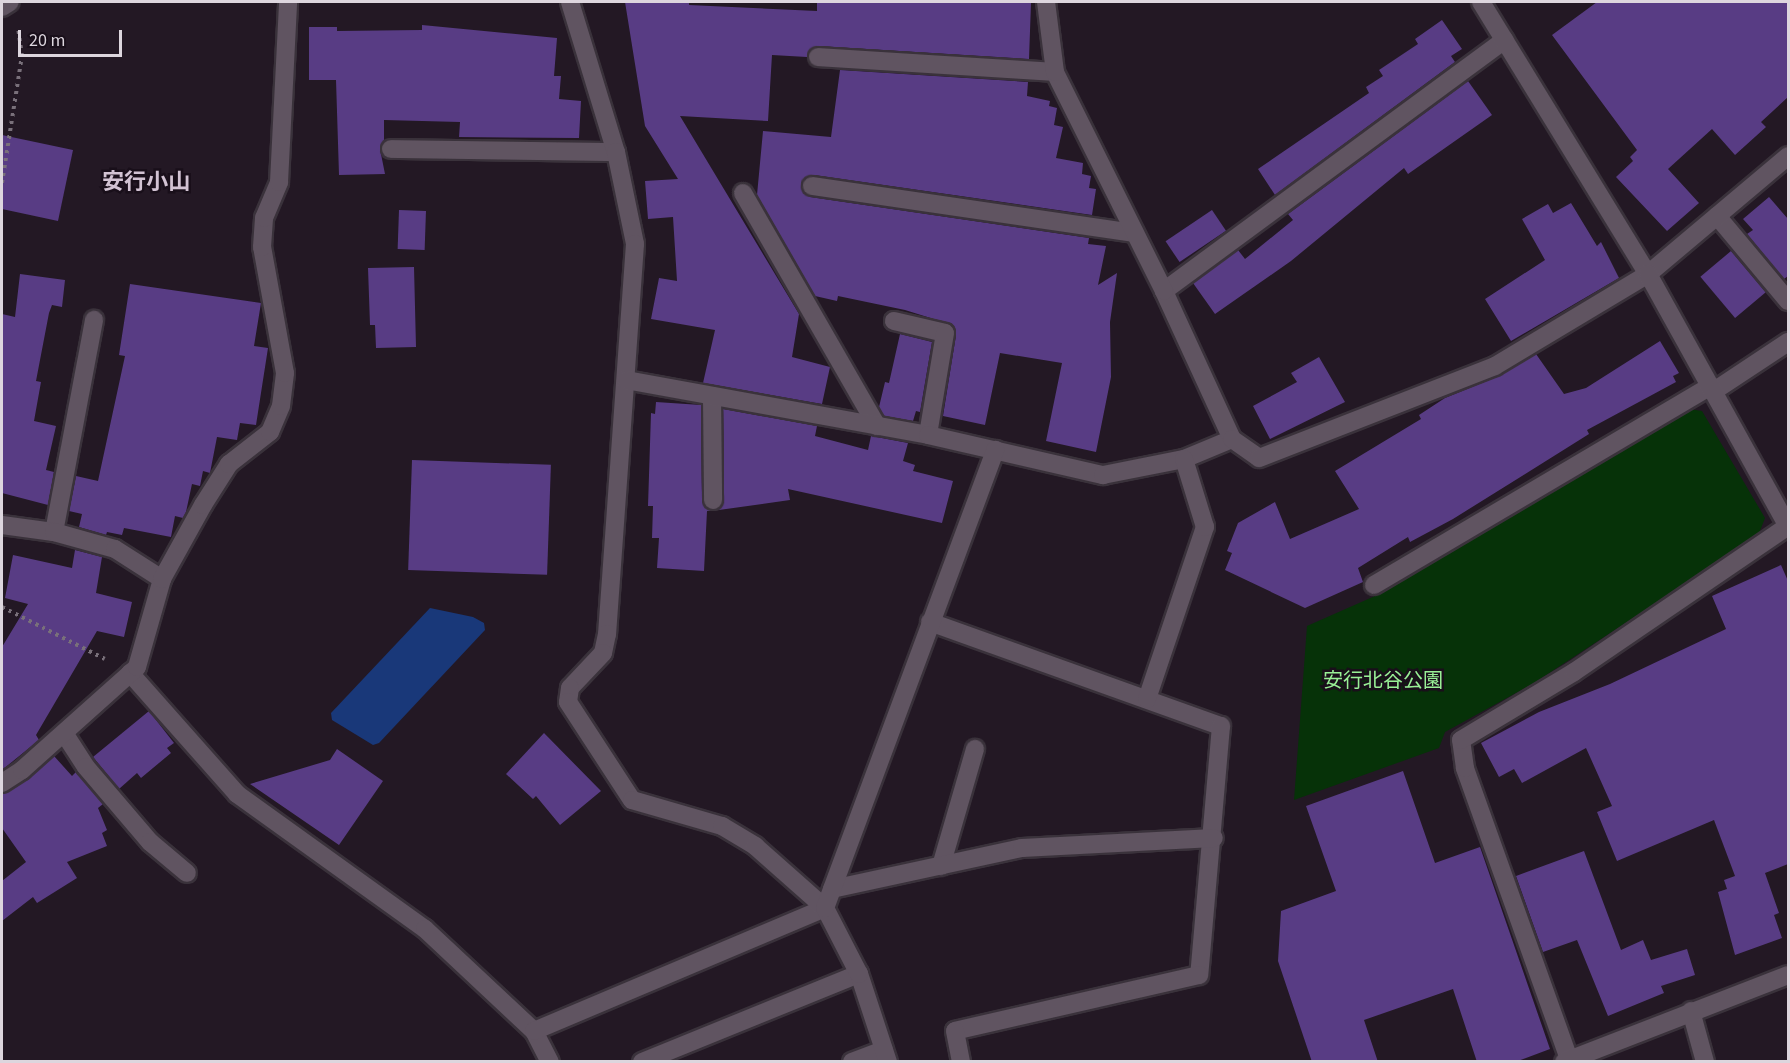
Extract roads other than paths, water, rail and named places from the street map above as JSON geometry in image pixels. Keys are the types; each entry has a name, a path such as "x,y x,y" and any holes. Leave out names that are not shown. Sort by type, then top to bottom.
{"street":[{"path":"2,7 10,2"},
{"path":"2,783 64,733 137,667 162,579 229,464 270,432 281,406 285,373 262,247 264,218 279,182 288,2"},
{"path":"570,2 616,152 635,244 607,634 603,653 570,688 568,702 632,800 722,826 755,846 825,908 859,974 886,1056 852,1062"},
{"path":"1046,2 1055,72 1164,291 1232,439 1259,458 1495,366 1648,274 1788,156"},
{"path":"1481,2 1648,274 1788,526 1574,672 1461,741 1465,768 1566,1060 1788,975"},
{"path":"1164,291 1504,40"},
{"path":"818,57 1055,72"},
{"path":"392,149 616,152"},
{"path":"812,186 1135,233"},
{"path":"743,193 877,426"},
{"path":"1717,216 1788,301"},
{"path":"54,532 94,321"},
{"path":"894,321 945,333 928,435"},
{"path":"1374,585 1713,389 1788,342"},
{"path":"626,380 928,435 1103,475 1184,459 1232,439"},
{"path":"712,396 713,500"},
{"path":"534,1032 825,908 995,450"},
{"path":"1148,699 1205,527 1184,459"},
{"path":"2,525 54,532 115,549 162,579"},
{"path":"930,622 1221,726 1214,838 1199,975 955,1031 961,1062"},
{"path":"130,673 237,794 425,929 534,1032 550,1062"},
{"path":"64,733 86,767 143,834 186,873"},
{"path":"941,866 975,749"},
{"path":"832,889 1022,848 1214,838"},
{"path":"642,1062 859,974"},
{"path":"1691,1011 1705,1062"}],"water":[{"path":"430,608 473,617 484,623 485,630 379,743 373,745 332,720 331,713"}],"district":[{"name":"安行小山","path":"146,183"}],"park label":[{"name":"安行北谷公園","path":"1383,681"}]}
